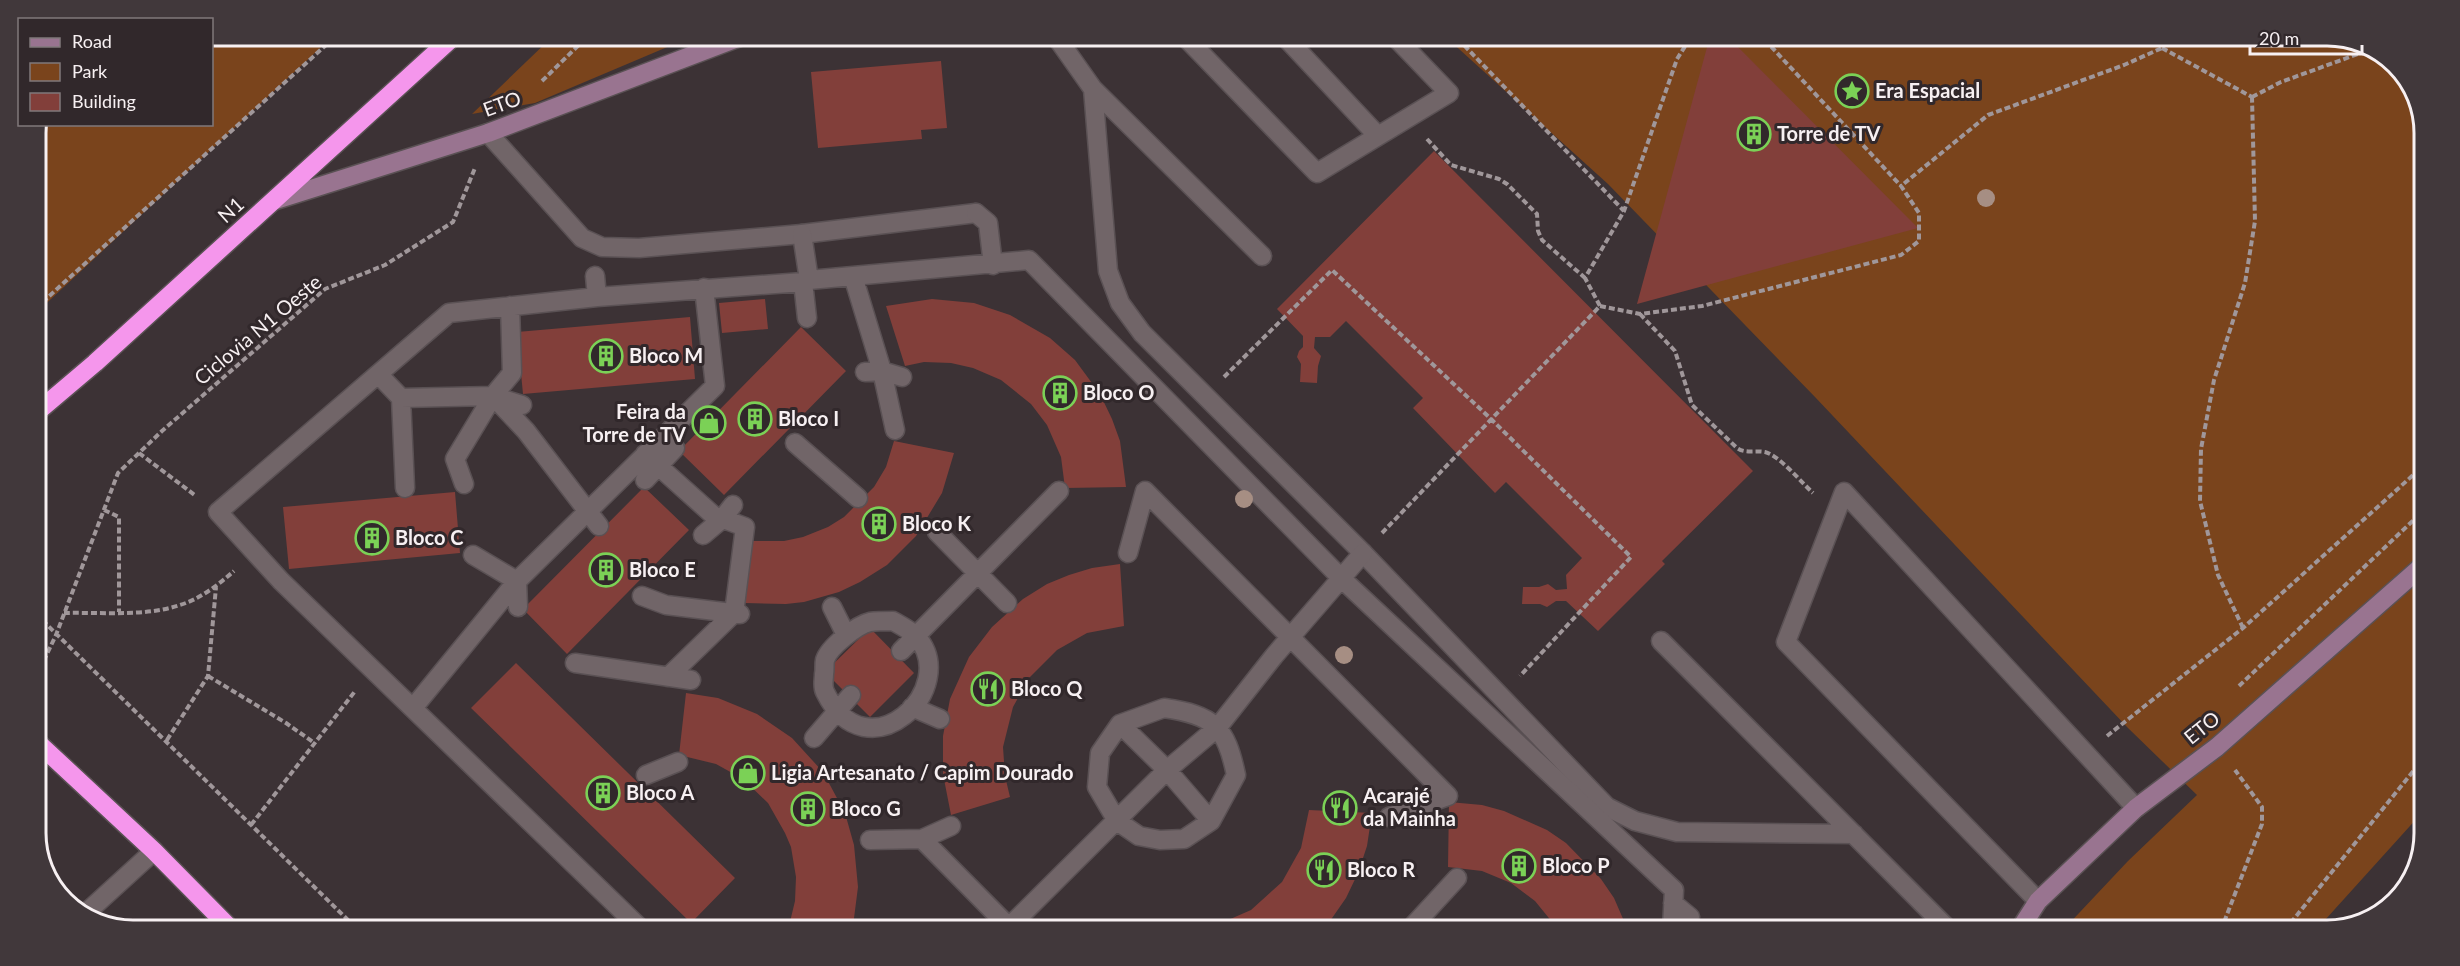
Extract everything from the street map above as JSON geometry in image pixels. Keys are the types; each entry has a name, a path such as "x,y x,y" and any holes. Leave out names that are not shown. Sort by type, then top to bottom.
{"highway":[{"name":"N1","path":"46,404 276,200 443,46"},
{"path":"47,751 154,851 222,920"}],"street":[{"name":"ETO","path":"276,200 489,133 719,46"},
{"path":"1063,46 1093,88 1262,256"},
{"path":"1194,46 1317,173 1449,93 1404,46"},
{"path":"1294,46 1378,135"},
{"path":"1093,88 1108,272 1120,303 1142,333 1363,553 1607,807 1635,821 1677,832 1854,834"},
{"path":"489,133 582,237 602,247 639,248 802,234 976,213 988,223 993,265"},
{"path":"802,234 807,318"},
{"path":"632,920 373,669 218,512 449,313 597,297 993,265 1029,260 1342,579 1674,890 1672,920"},
{"path":"595,276 597,297"},
{"path":"853,276 873,372 895,430"},
{"path":"413,708 517,581 587,511 651,460 715,386 704,288"},
{"path":"464,484 455,459 493,396 512,373 513,331 510,306"},
{"path":"873,372 902,377"},
{"path":"379,375 401,398 405,488"},
{"path":"493,396 526,431 599,526"},
{"path":"401,398 493,396 522,405"},
{"path":"795,443 858,498"},
{"path":"645,480 651,460 675,448"},
{"path":"651,460 713,515 728,512"},
{"path":"901,651 1059,491"},
{"path":"1128,553 1145,491 1448,796 1389,817"},
{"path":"2038,901 1786,642 1844,492 2136,808"},
{"path":"703,536 728,512"},
{"path":"669,677 739,613 745,527 728,512"},
{"path":"938,532 1007,603"},
{"path":"1016,920 1167,770 1218,728 1363,553"},
{"path":"473,555 517,581"},
{"name":"ETO","path":"2026,920 2038,901 2136,808 2217,747 2414,574"},
{"path":"517,581 518,607"},
{"path":"642,596 666,605 739,613"},
{"path":"832,606 846,635"},
{"path":"893,621 915,636 926,652 930,672 923,691 912,707 897,722 878,729 856,724 836,713 823,689 826,659 846,635 868,622 893,621"},
{"path":"1661,641 1939,920"},
{"path":"575,663 691,680"},
{"path":"814,738 851,695"},
{"path":"912,707 940,719"},
{"path":"1164,708 1190,711 1218,728 1230,746 1236,776 1211,821 1184,838 1160,840 1139,836 1117,821 1097,787 1100,753 1120,724 1164,708"},
{"path":"1120,724 1167,770 1211,821"},
{"path":"646,775 678,762"},
{"path":"870,840 922,839 951,826"},
{"path":"922,839 1002,920"},
{"path":"92,908 154,851"},
{"path":"1418,920 1457,878"},
{"path":"1673,903 1690,917"}],"path":[{"path":"46,299 325,46"},
{"path":"538,85 578,46"},
{"path":"1465,46 1624,211"},
{"path":"1585,278 1624,211 1677,59 1685,46"},
{"path":"1600,306 1640,314 1702,306 1902,255 1919,242 1919,213 1900,186 1771,46"},
{"path":"1900,186 1988,116 2124,65 2162,48 2252,97"},
{"path":"2252,97 2281,82 2359,53"},
{"path":"2243,628 2218,576 2200,501 2200,490 2201,449 2214,380 2245,283 2255,221 2252,97"},
{"path":"1408,118 1451,165 1499,179 1507,184 1537,214 1538,231 1542,240 1585,278 1600,306"},
{"name":"Ciclovia N1 Oeste","path":"47,654 118,473 325,289 385,265 453,222 489,133"},
{"path":"1205,397 1332,270 1491,419 1631,556 1501,696"},
{"path":"1363,553 1600,306"},
{"path":"1640,314 1675,351 1692,405 1743,452 1765,452 1774,457 1835,514"},
{"path":"139,453 218,512"},
{"path":"2085,753 2243,628 2413,475"},
{"path":"104,510 119,517 119,612"},
{"path":"64,613 144,611 180,605 216,587 254,551"},
{"path":"167,740 208,676 216,587"},
{"path":"47,625 167,740 348,920"},
{"path":"251,825 313,742 373,669"},
{"path":"208,676 313,742"},
{"path":"2292,920 2414,770"}],"green space":[{"path":"213,46 322,46 46,303 47,126 213,126"},
{"path":"543,46 670,46 535,103 472,114"},
{"name":"Torre de TV","path":"1456,46 2326,46 2354,51 2388,72 2407,100 2413,128 2414,822 2325,920 2072,920 2128,861 2197,795 2128,728 1815,397 1608,184"}],"building":[{"name":"Torre de TV","path":"1707,46 1737,46 1918,228 1637,304"},
{"path":"941,61 947,128 921,130 922,139 818,148 811,72"},
{"path":"1434,151 1753,471 1662,561 1665,564 1598,631 1566,601 1556,601 1547,607 1540,604 1522,604 1523,587 1539,587 1548,584 1556,590 1567,589 1566,575 1582,558 1506,482 1495,493 1413,408 1423,398 1346,321 1330,337 1315,337 1314,348 1321,356 1317,383 1300,382 1301,364 1297,357 1303,347 1303,336 1277,309"},
{"path":"765,299 768,329 722,333 719,303"},
{"name":"Bloco O","path":"932,299 974,303 1010,315 1050,338 1075,360 1100,394 1112,419 1120,441 1126,487 1065,488 1061,457 1047,425 1031,404 1001,380 973,368 951,363 924,362 905,366 886,306"},
{"name":"Bloco M","path":"690,317 695,379 523,394 517,332"},
{"name":"Bloco I","path":"801,327 846,371 724,495 679,451"},
{"name":"Bloco K","path":"894,441 954,453 942,493 916,536 887,565 839,592 804,602 745,603 753,541 784,541 803,537 828,527 844,517 874,487 886,467"},
{"name":"Bloco E","path":"644,487 689,530 567,654 523,609"},
{"name":"Bloco C","path":"455,492 460,553 289,569 283,507"},
{"name":"Bloco Q","path":"1120,564 1124,626 1087,633 1057,650 1029,678 1013,707 1003,747 1005,776 1010,797 951,815 943,774 943,736 950,699 969,657 992,627 1023,599 1047,584 1092,568"},
{"path":"870,628 914,673 870,717 825,672"},
{"name":"Bloco A","path":"516,663 735,878 694,920 688,920 471,708"},
{"name":"Bloco G","path":"686,693 718,698 757,714 792,738 823,772 845,813 854,845 858,887 854,920 790,920 795,901 796,877 791,847 768,803 743,779 716,764 679,755"},
{"name":"Bloco P","path":"1449,802 1482,805 1504,811 1547,830 1566,843 1601,879 1614,898 1624,920 1550,920 1535,901 1511,883 1482,871 1448,867"},
{"name":"Bloco R","path":"1309,810 1372,813 1367,846 1358,873 1346,898 1331,920 1228,920 1251,910 1282,882 1301,848"}],"place":[{"name":"Era Espacial","path":"1852,91"},
{"name":"Torre de TV","path":"1754,134"},
{"name":"Bloco M","path":"606,356"},
{"name":"Bloco O","path":"1060,393"},
{"name":"Bloco I","path":"755,419"},
{"name":"Feira da Torre de TV","path":"709,423"},
{"name":"Bloco K","path":"879,524"},
{"name":"Bloco C","path":"372,538"},
{"name":"Bloco E","path":"606,570"},
{"name":"Bloco Q","path":"988,689"},
{"name":"Ligia Artesanato / Capim Dourado","path":"748,773"},
{"name":"Bloco A","path":"603,793"},
{"name":"Acarajé da Mainha","path":"1340,808"},
{"name":"Bloco G","path":"808,809"},
{"name":"Bloco P","path":"1519,866"},
{"name":"Bloco R","path":"1324,870"}]}
